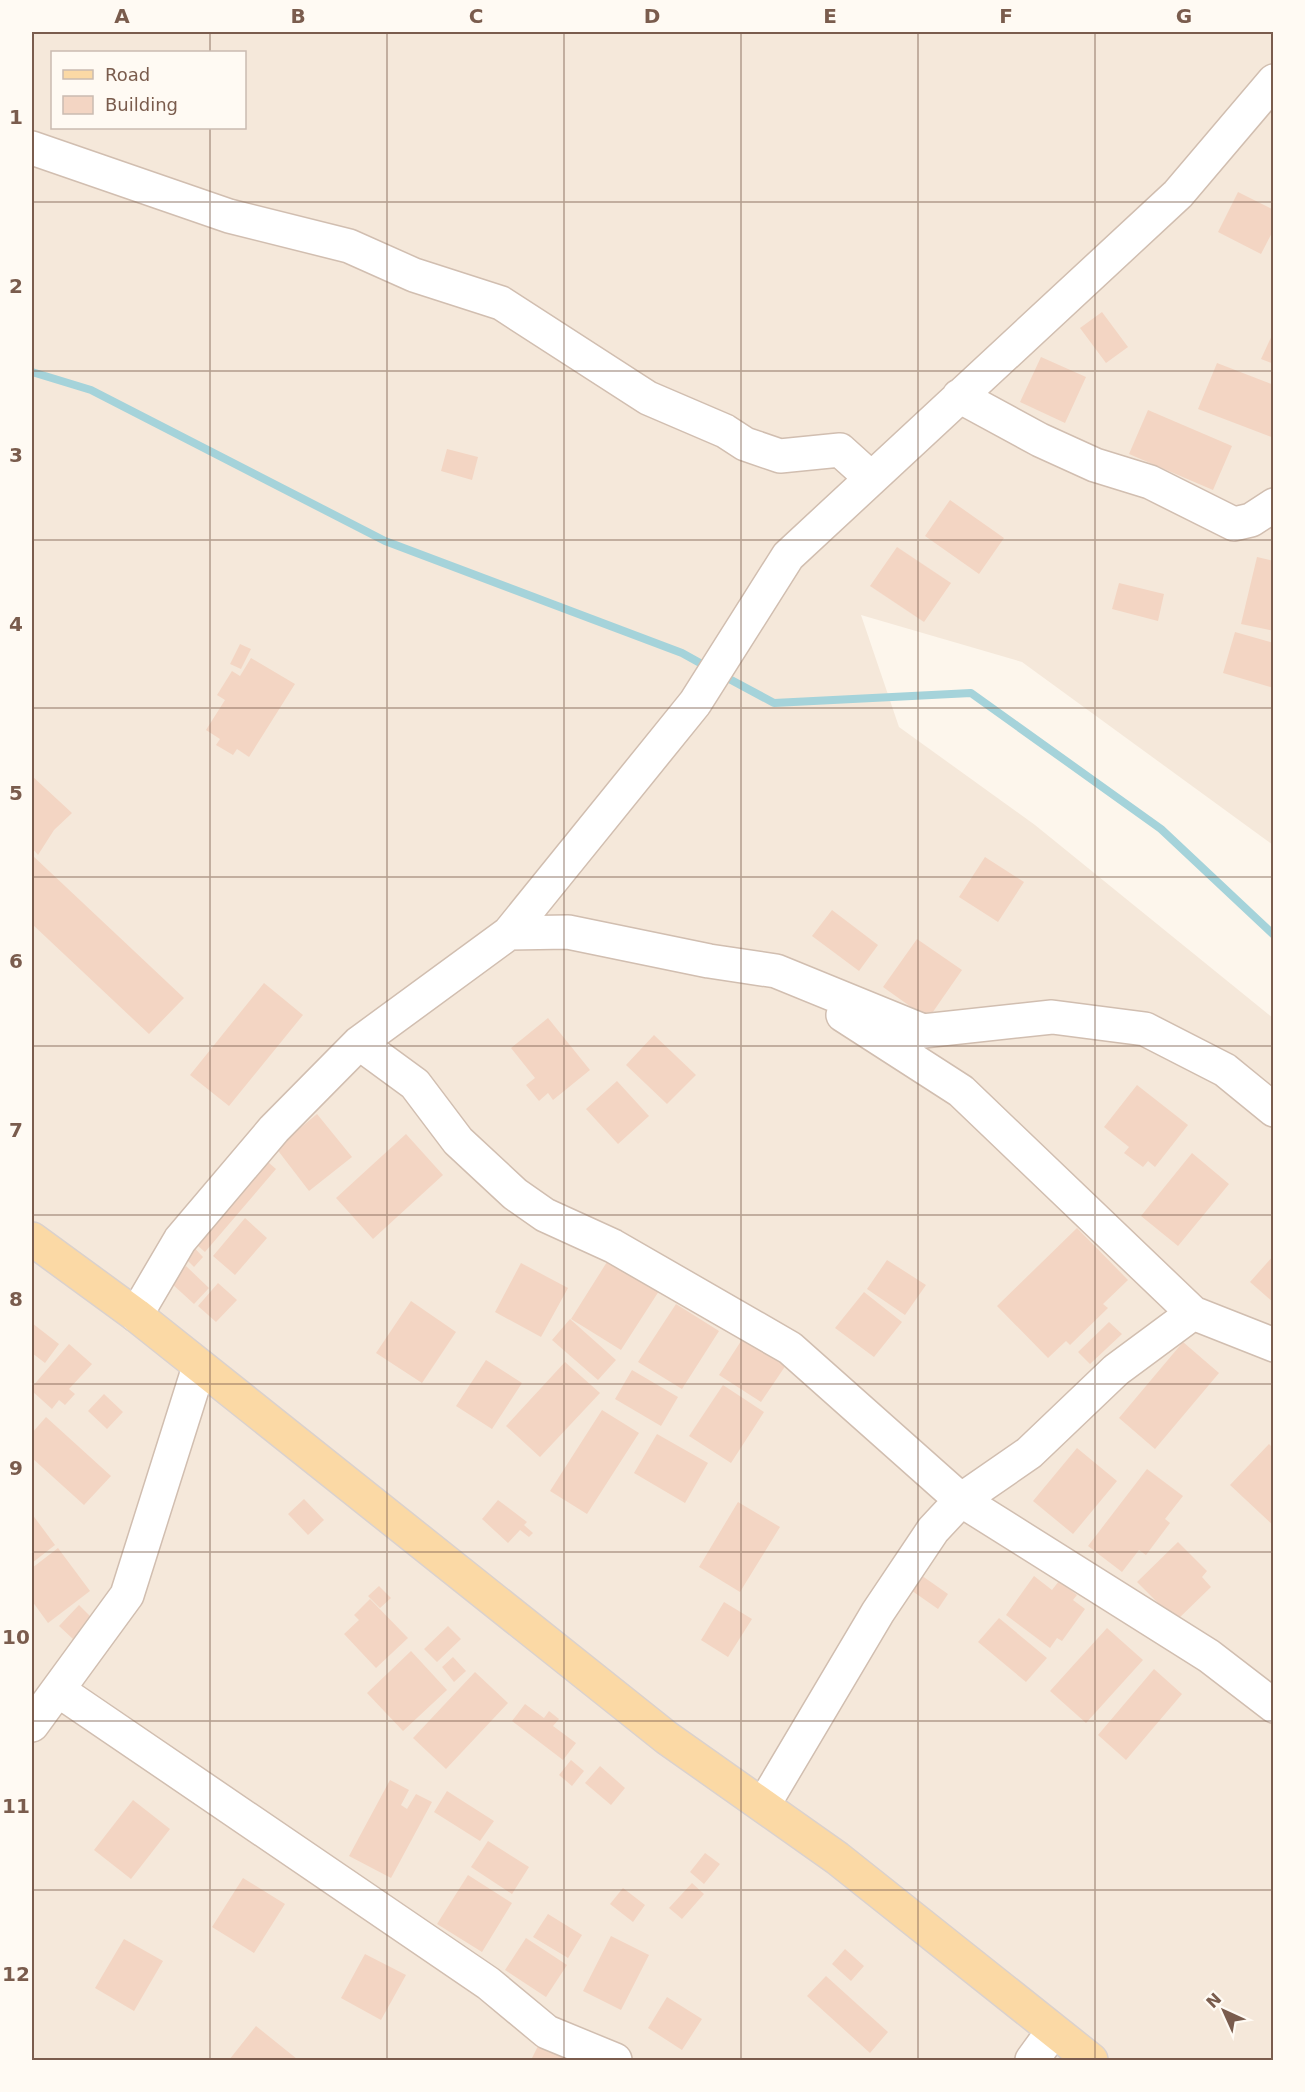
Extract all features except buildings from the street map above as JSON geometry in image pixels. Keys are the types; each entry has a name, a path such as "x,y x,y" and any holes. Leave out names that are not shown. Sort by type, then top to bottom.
{"main road":[{"path":"32,1239 136,1315 667,1738 764,1804 837,1858 1091,2061"}],"street":[{"path":"136,1315 180,1240 274,1129 359,1044 509,933 695,703 788,556 1178,194 1274,81"},
{"path":"32,148 229,216 350,246 414,275 501,303 648,398 725,431 745,444 780,456 840,450 871,478"},
{"path":"959,396 1049,444 1095,465 1150,482 1234,524 1251,520 1274,505"},
{"path":"509,933 568,932 709,961 776,971 923,1031 1052,1017 1145,1029 1225,1070 1274,1110"},
{"path":"776,971 961,1091 1193,1313 1274,1345"},
{"path":"359,1044 414,1084 458,1141 515,1194 545,1215 613,1246 790,1348 961,1500 1209,1656 1274,1706"},
{"path":"764,1804 878,1612 933,1530 961,1500 1029,1454 1116,1370 1193,1313"},
{"path":"32,1725 127,1595 199,1366"},
{"path":"58,1690 488,1983 547,2032 615,2061"},
{"path":"1032,2061 1053,2031"}],"shaded area":[{"path":"32,32 1273,32 1273,845 1022,662 861,615 899,727 1035,825 1273,1018 1273,2060 32,2060"}],"waterway":[{"path":"32,372 91,390 385,541 682,653 709,668"},
{"path":"720,674 774,703 971,693 1161,829 1274,935"}]}
